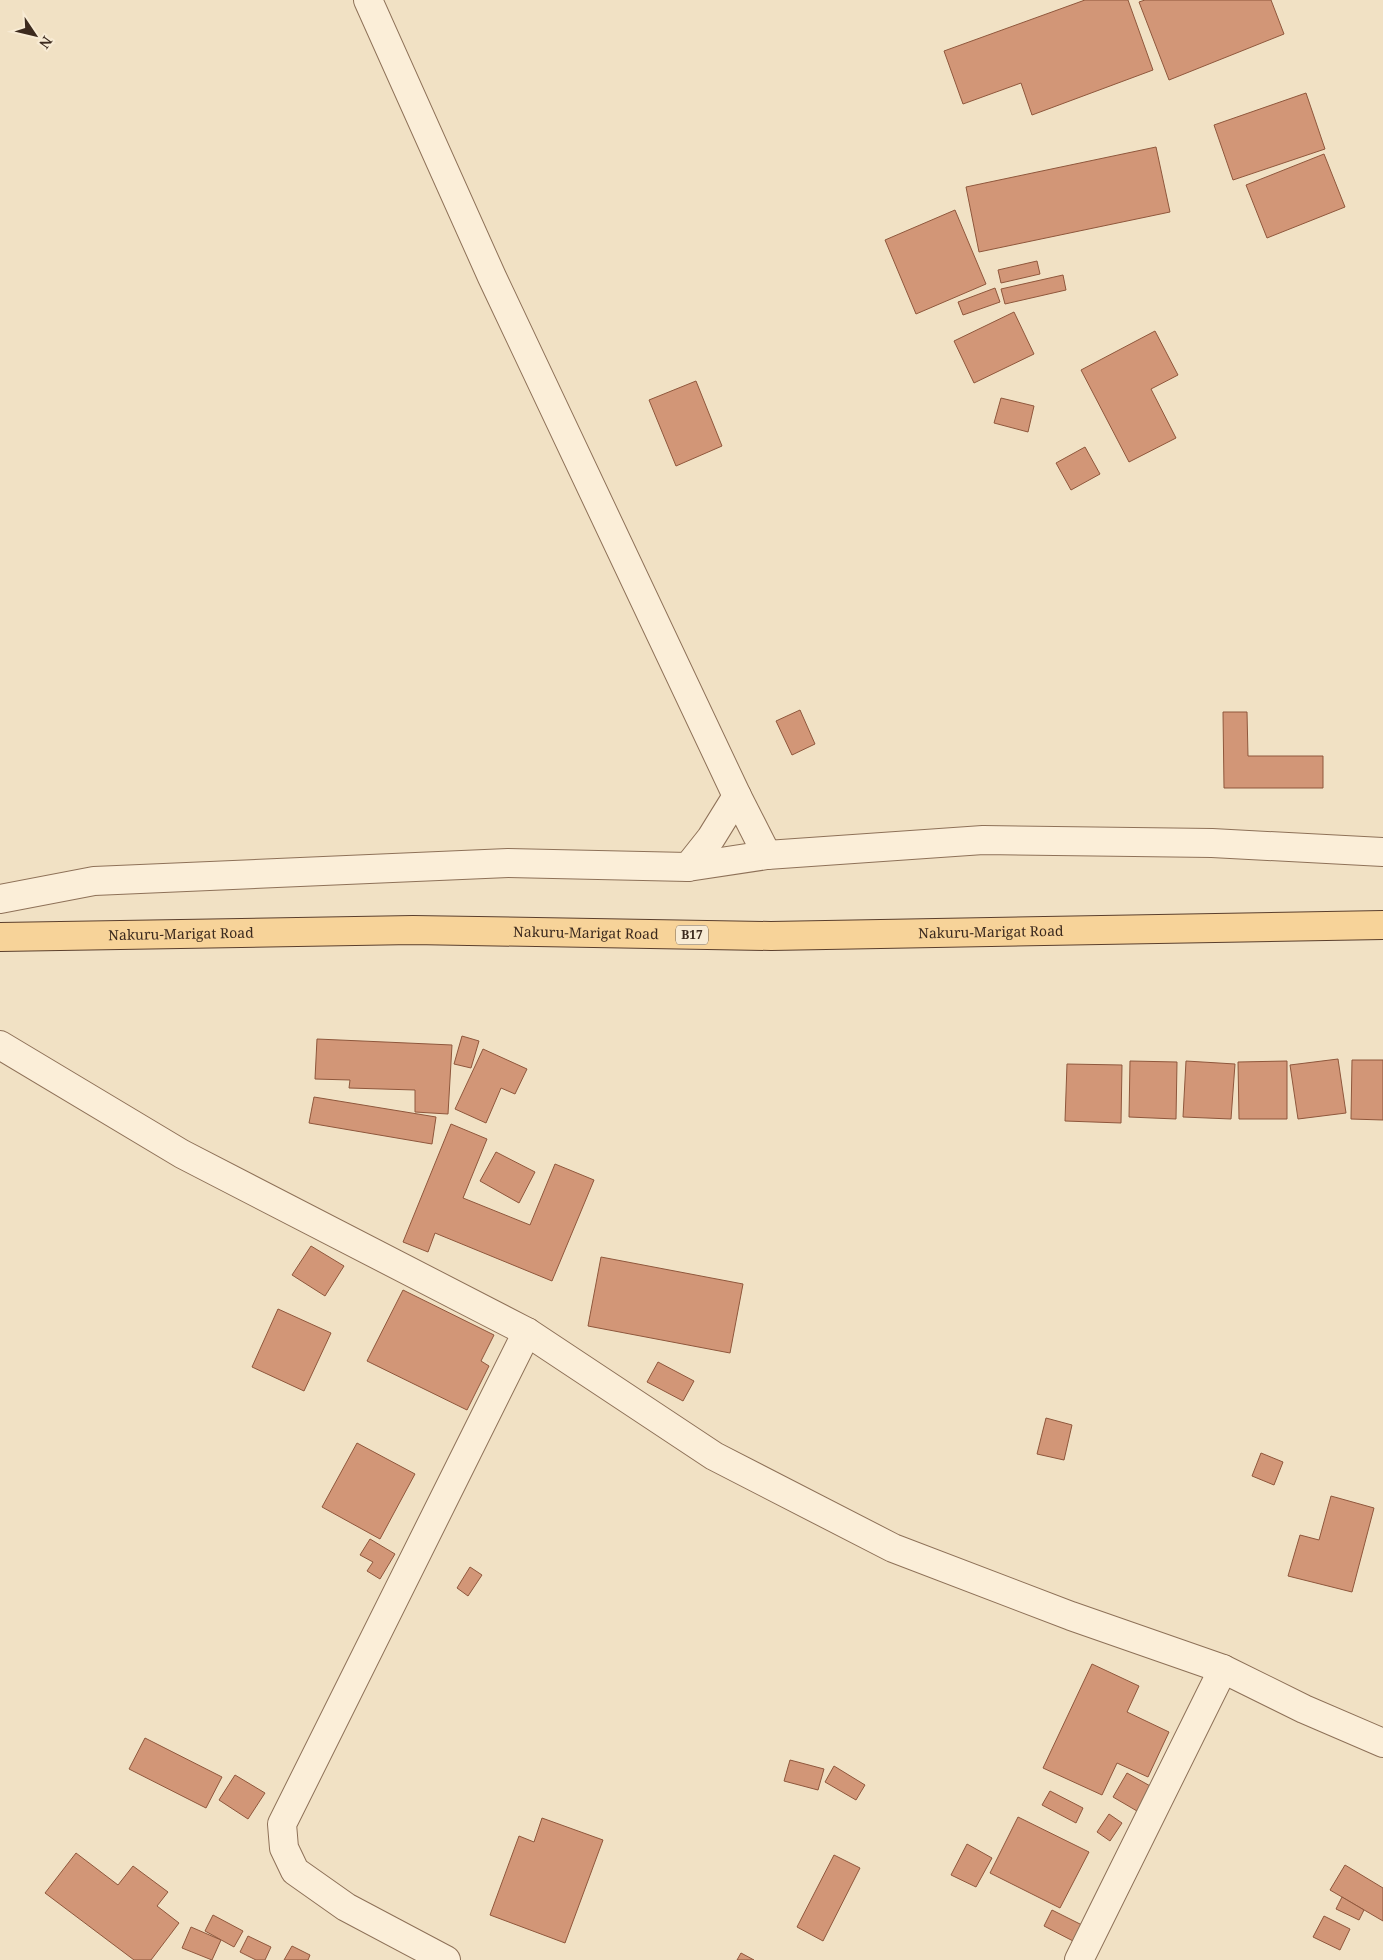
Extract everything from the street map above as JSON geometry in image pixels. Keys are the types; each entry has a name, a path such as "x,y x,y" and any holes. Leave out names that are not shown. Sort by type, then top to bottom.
{"main road":[{"name":"Nakuru-Marigat Road","path":"0,937 413,930 771,936 1383,925"}],"street":[{"path":"368,0 492,276 737,796 767,855"},
{"path":"688,867 711,838 737,796"},
{"path":"0,899 94,880 508,863 688,867 767,855 983,840 1212,843 1383,852"},
{"path":"0,1045 182,1154 527,1332 714,1456 893,1548 1071,1616 1223,1670 1304,1709 1383,1743"},
{"path":"446,1960 346,1907 295,1871 284,1848 282,1824 527,1332"},
{"path":"1079,1960 1223,1670"}],"building":[{"path":"1085,0 1128,0 1153,70 1032,115 1021,83 963,104 944,51"},
{"path":"1145,0 1271,0 1284,34 1169,80 1139,2"},
{"path":"1306,93 1325,149 1233,180 1214,125"},
{"path":"1156,147 1170,212 979,252 966,187"},
{"path":"1324,154 1345,207 1267,238 1246,185"},
{"path":"955,210 986,284 916,314 885,240"},
{"path":"1037,261 1040,274 1001,283 998,270"},
{"path":"1063,275 1066,290 1005,304 1001,289"},
{"path":"995,288 1000,302 963,315 958,302"},
{"path":"1014,312 1034,354 974,383 954,341"},
{"path":"1155,331 1178,375 1151,389 1176,438 1129,462 1081,370"},
{"path":"696,381 722,446 676,466 649,400"},
{"path":"1001,398 1034,406 1028,432 994,423"},
{"path":"1085,447 1100,474 1071,490 1056,463"},
{"path":"800,710 815,744 792,755 776,721"},
{"path":"1223,712 1247,712 1248,756 1323,756 1323,788 1224,788"},
{"path":"462,1036 479,1041 471,1068 454,1064"},
{"path":"317,1039 452,1045 448,1114 415,1112 415,1090 349,1088 350,1080 315,1079"},
{"path":"483,1049 527,1069 515,1094 501,1088 486,1123 455,1109"},
{"path":"1338,1059 1346,1113 1298,1119 1290,1065"},
{"path":"1352,1060 1383,1060 1383,1120 1351,1119"},
{"path":"1130,1061 1177,1062 1176,1119 1129,1117"},
{"path":"1186,1061 1235,1064 1231,1119 1183,1117"},
{"path":"1287,1061 1287,1119 1239,1119 1238,1062"},
{"path":"1067,1064 1122,1065 1121,1123 1065,1121"},
{"path":"314,1097 436,1117 432,1144 309,1123"},
{"path":"451,1124 487,1139 463,1198 530,1225 555,1164 594,1180 552,1281 435,1233 428,1252 403,1242"},
{"path":"496,1152 535,1172 519,1203 480,1181"},
{"path":"311,1246 344,1266 325,1296 292,1275"},
{"path":"601,1257 743,1284 730,1353 588,1326"},
{"path":"403,1290 494,1335 481,1361 489,1366 467,1410 367,1361"},
{"path":"278,1309 331,1333 304,1391 252,1367"},
{"path":"658,1362 694,1381 683,1401 647,1382"},
{"path":"1046,1418 1072,1425 1064,1460 1037,1454"},
{"path":"357,1443 415,1474 380,1539 322,1507"},
{"path":"1261,1453 1283,1462 1274,1485 1252,1476"},
{"path":"1331,1496 1374,1508 1352,1592 1288,1576 1300,1535 1319,1540"},
{"path":"370,1539 395,1554 380,1579 367,1571 373,1562 360,1555"},
{"path":"470,1567 482,1575 468,1596 457,1588"},
{"path":"1092,1664 1139,1686 1127,1712 1169,1732 1148,1777 1117,1763 1102,1795 1043,1768"},
{"path":"145,1738 222,1777 206,1808 129,1769"},
{"path":"790,1760 824,1769 818,1790 784,1781"},
{"path":"834,1766 865,1785 856,1800 825,1782"},
{"path":"1127,1773 1152,1787 1137,1811 1113,1797"},
{"path":"235,1775 265,1793 248,1819 219,1800"},
{"path":"1050,1791 1083,1808 1076,1823 1042,1805"},
{"path":"1109,1814 1122,1823 1110,1841 1097,1832"},
{"path":"1018,1817 1089,1852 1060,1908 990,1873"},
{"path":"542,1818 603,1840 565,1943 490,1915 519,1836 534,1842"},
{"path":"967,1844 992,1858 976,1887 951,1875"},
{"path":"76,1853 118,1885 133,1866 168,1892 157,1906 179,1923 151,1960 134,1960 45,1893"},
{"path":"834,1855 860,1868 823,1941 797,1927"},
{"path":"1345,1865 1383,1888 1383,1921 1330,1890"},
{"path":"1342,1897 1364,1910 1359,1920 1336,1909"},
{"path":"1052,1910 1084,1926 1075,1942 1044,1926"},
{"path":"213,1915 243,1931 234,1947 205,1931"},
{"path":"1324,1916 1350,1929 1340,1950 1313,1937"},
{"path":"191,1927 221,1940 212,1960 182,1948"},
{"path":"248,1936 271,1947 265,1960 256,1960 240,1952"},
{"path":"292,1946 310,1955 308,1960 284,1960"},
{"path":"741,1953 754,1960 737,1960"}]}
